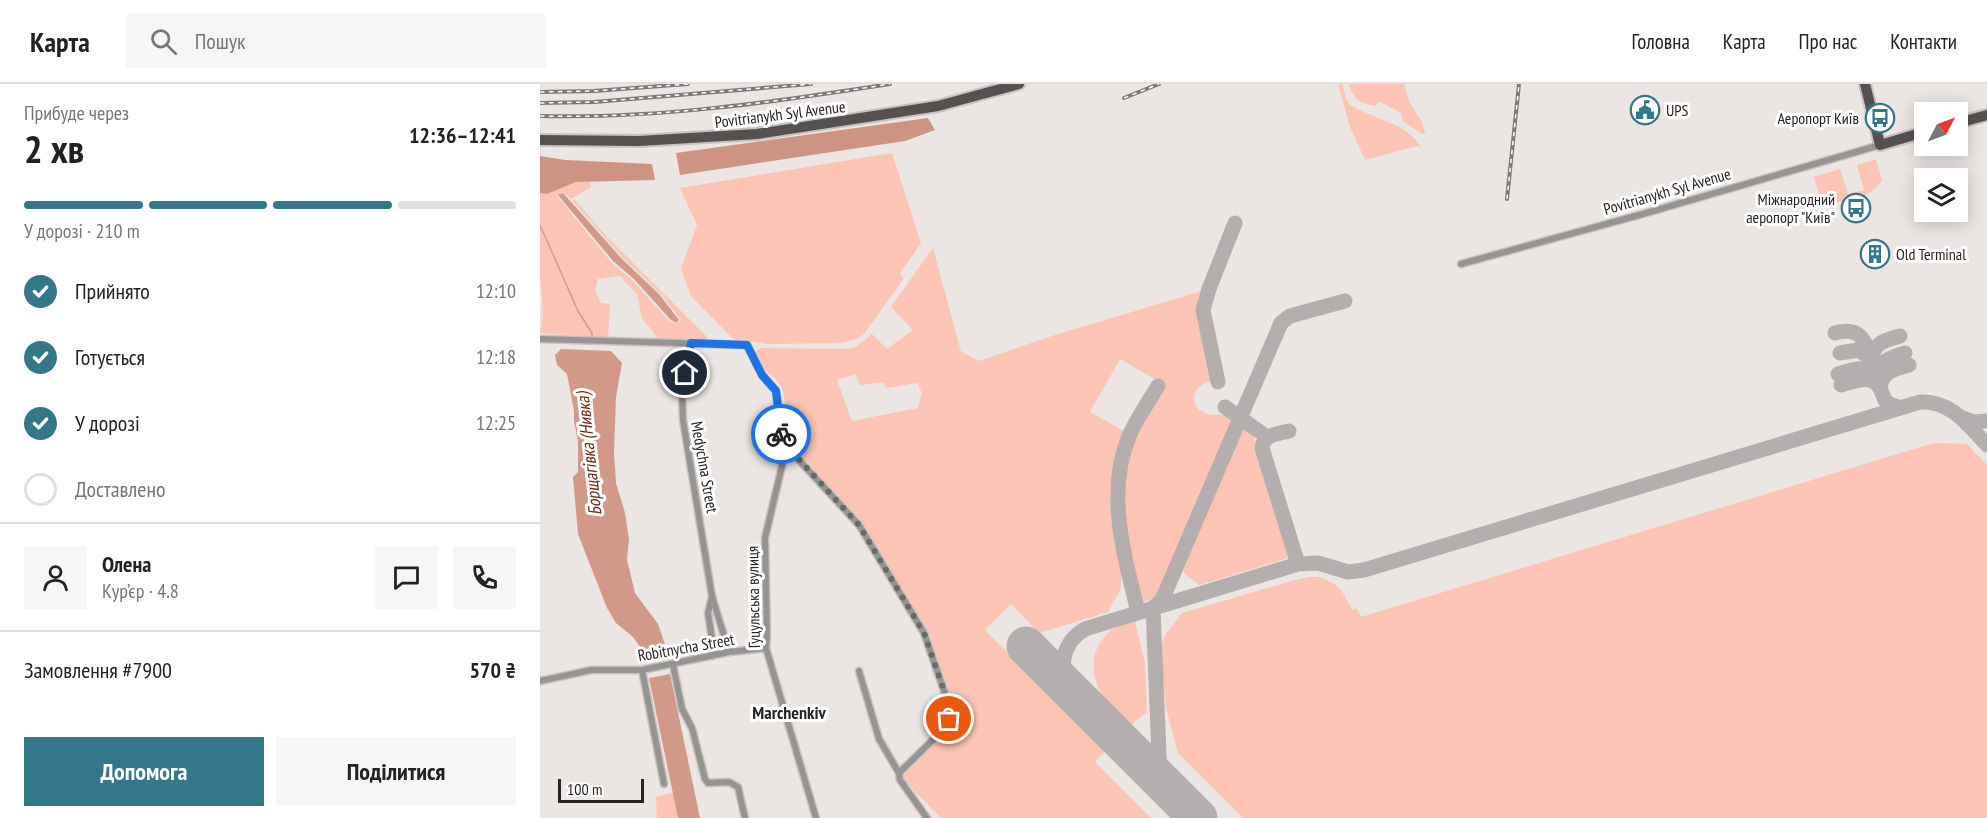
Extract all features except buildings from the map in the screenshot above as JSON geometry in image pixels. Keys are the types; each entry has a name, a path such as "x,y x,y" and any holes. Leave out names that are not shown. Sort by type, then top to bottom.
{"main road":[{"name":"Povitrianykh Syl Avenue","path":"540,140 639,141 757,134 938,106 1019,84"},
{"path":"1864,84 1880,145"},
{"path":"1968,120 1987,115"},
{"name":"Povitrianykh Syl Avenue","path":"1880,145 1914,135"}],"street":[{"name":"Povitrianykh Syl Avenue","path":"1461,264 1880,145"},
{"path":"540,339 691,343"},
{"name":"Гуцульська вулиця","path":"691,343 747,345 762,375 773,385 778,396 784,443 782,466 765,538 766,648 816,818"},
{"name":"Medychna Street","path":"691,343 682,390 683,420 712,596 729,652"},
{"path":"784,443 859,525 924,633 950,708 949,719 945,728 899,773"},
{"name":"Medychna Street","path":"712,596 708,613 714,651 712,656"},
{"name":"Robitnycha Street","path":"540,681 591,670 642,670 729,652 766,648"},
{"path":"673,665 682,709 692,728 705,779 708,783 729,782 738,787 745,818"},
{"path":"642,670 664,784"},
{"path":"859,671 879,739 899,773 900,780 927,818"}],"shaded area":[{"path":"1338,84 1342,84 1350,105 1399,127 1408,133 1421,148 1417,146 1365,160 1350,127"},
{"path":"1349,84 1404,84 1409,101 1423,124 1425,134 1404,122 1401,113 1379,101 1376,106 1358,100"},
{"path":"928,118 935,130 905,141 680,175 676,153"},
{"path":"892,153 921,243 900,273 904,278 864,334 857,339 841,343 768,344 733,339 691,296 681,269 697,225 680,188"},
{"path":"540,156 565,160 652,164 655,180 576,182 547,194 540,193"},
{"path":"1876,159 1882,180 1872,191 1827,205 1821,201 1814,177 1840,169 1848,194 1864,190 1857,165"},
{"path":"576,182 590,182 591,187 571,199 563,192 557,196 612,263 632,280 669,321 676,324 681,320 661,294 624,259 572,200 574,199 608,238 707,337 708,341 663,340 657,337 642,318 637,294 620,276 598,279 595,291 601,303 610,304 608,338 540,333 543,314 540,275 540,193 547,194"},
{"path":"933,248 961,352 979,361 1052,336 1205,290 1200,311 1215,381 1208,382 1198,389 1194,399 1195,405 1205,413 1221,414 1233,419 1156,598 1142,602 1126,537 1124,494 1131,451 1139,429 1165,385 1120,359 1090,412 1126,432 1117,460 1112,502 1121,565 1121,588 1108,612 1039,633 1011,604 985,630 1105,751 1095,762 1151,818 941,818 905,781 903,776 957,719 929,634 863,523 787,441 784,394 779,383 760,365 755,352 761,348 845,349 856,347 872,334 887,349 913,330 891,307","holes":["855,374 860,385 883,382 886,388 917,383 922,393 918,408 852,421 837,380"]},
{"path":"1243,427 1253,434 1291,557 1199,585 1184,573 1182,567"},
{"path":"1934,443 1967,444 1987,465 1987,818 1243,818 1178,753 1166,708 1161,660 1162,643 1166,634 1182,613 1295,580 1319,577 1335,584 1352,610 1356,608 1361,617"},
{"path":"1135,622 1145,662 1147,712 1131,725 1102,695 1095,677 1094,660 1096,651 1105,636 1113,629"},
{"path":"673,793 678,818 657,818 656,797"}],"water":[{"path":"563,193 622,259 659,294 679,320 676,323 634,279 613,261 558,195"},
{"path":"561,349 611,351 622,363 616,397 614,452 616,483 625,513 629,539 627,560 635,593 658,624 670,659 649,659 633,637 616,623 607,608 578,534 573,477 578,472 578,441 567,374 557,365 555,355"},
{"path":"670,674 700,818 678,818 649,678"}],"waterway":[{"name":"Борщагівка (Нивка)","path":"540,225 578,311 592,333 592,338"}],"taxiway":[{"path":"1218,382 1203,310 1235,223"},
{"path":"1155,607 1162,600 1281,323 1290,316 1345,301"},
{"path":"1835,333 1850,331 1860,336 1872,361"},
{"path":"1872,361 1874,350 1880,343 1900,336"},
{"path":"1840,353 1858,350 1869,357 1872,362"},
{"path":"1877,379 1879,368 1885,361 1905,353"},
{"path":"1880,388 1886,374 1909,365"},
{"path":"1838,374 1864,369 1877,379"},
{"path":"1841,385 1862,380 1873,381 1881,390 1887,403 1901,408"},
{"path":"1138,612 1119,523 1119,478 1130,434 1158,386"},
{"path":"1073,692 1065,675 1064,658 1071,642 1085,629 1298,564 1318,563 1348,572 1364,570 1920,402 1931,402 1950,409 1966,422 1987,445"},
{"path":"1225,407 1267,437"},
{"path":"1960,417 1974,422 1987,421"},
{"path":"1289,431 1268,437 1262,448 1298,564"},
{"path":"1153,607 1160,780"}],"runway":[{"path":"1026,646 1198,818"}],"railway":[{"path":"540,92 594,91 688,84"},
{"path":"540,103 594,102 811,84"},
{"path":"540,116 672,112 759,103 890,84"},
{"path":"1124,98 1159,84"},
{"path":"1507,199 1519,84"}],"way so far":[{"path":"781,434 784,443 859,525 924,633 950,708 949,719"}],"place":[{"name":"UPS","path":"1645,110"},
{"name":"Аеропорт Київ","path":"1880,118"},
{"name":"Міжнародний аеропорт \"Київ\"","path":"1856,208"},
{"name":"Old Terminal","path":"1875,254"}],"district":[{"name":"Marchenkiv","path":"789,713"}],"route":[{"path":"685,373 691,343 747,345 762,375 773,385 778,396 781,434"}]}
